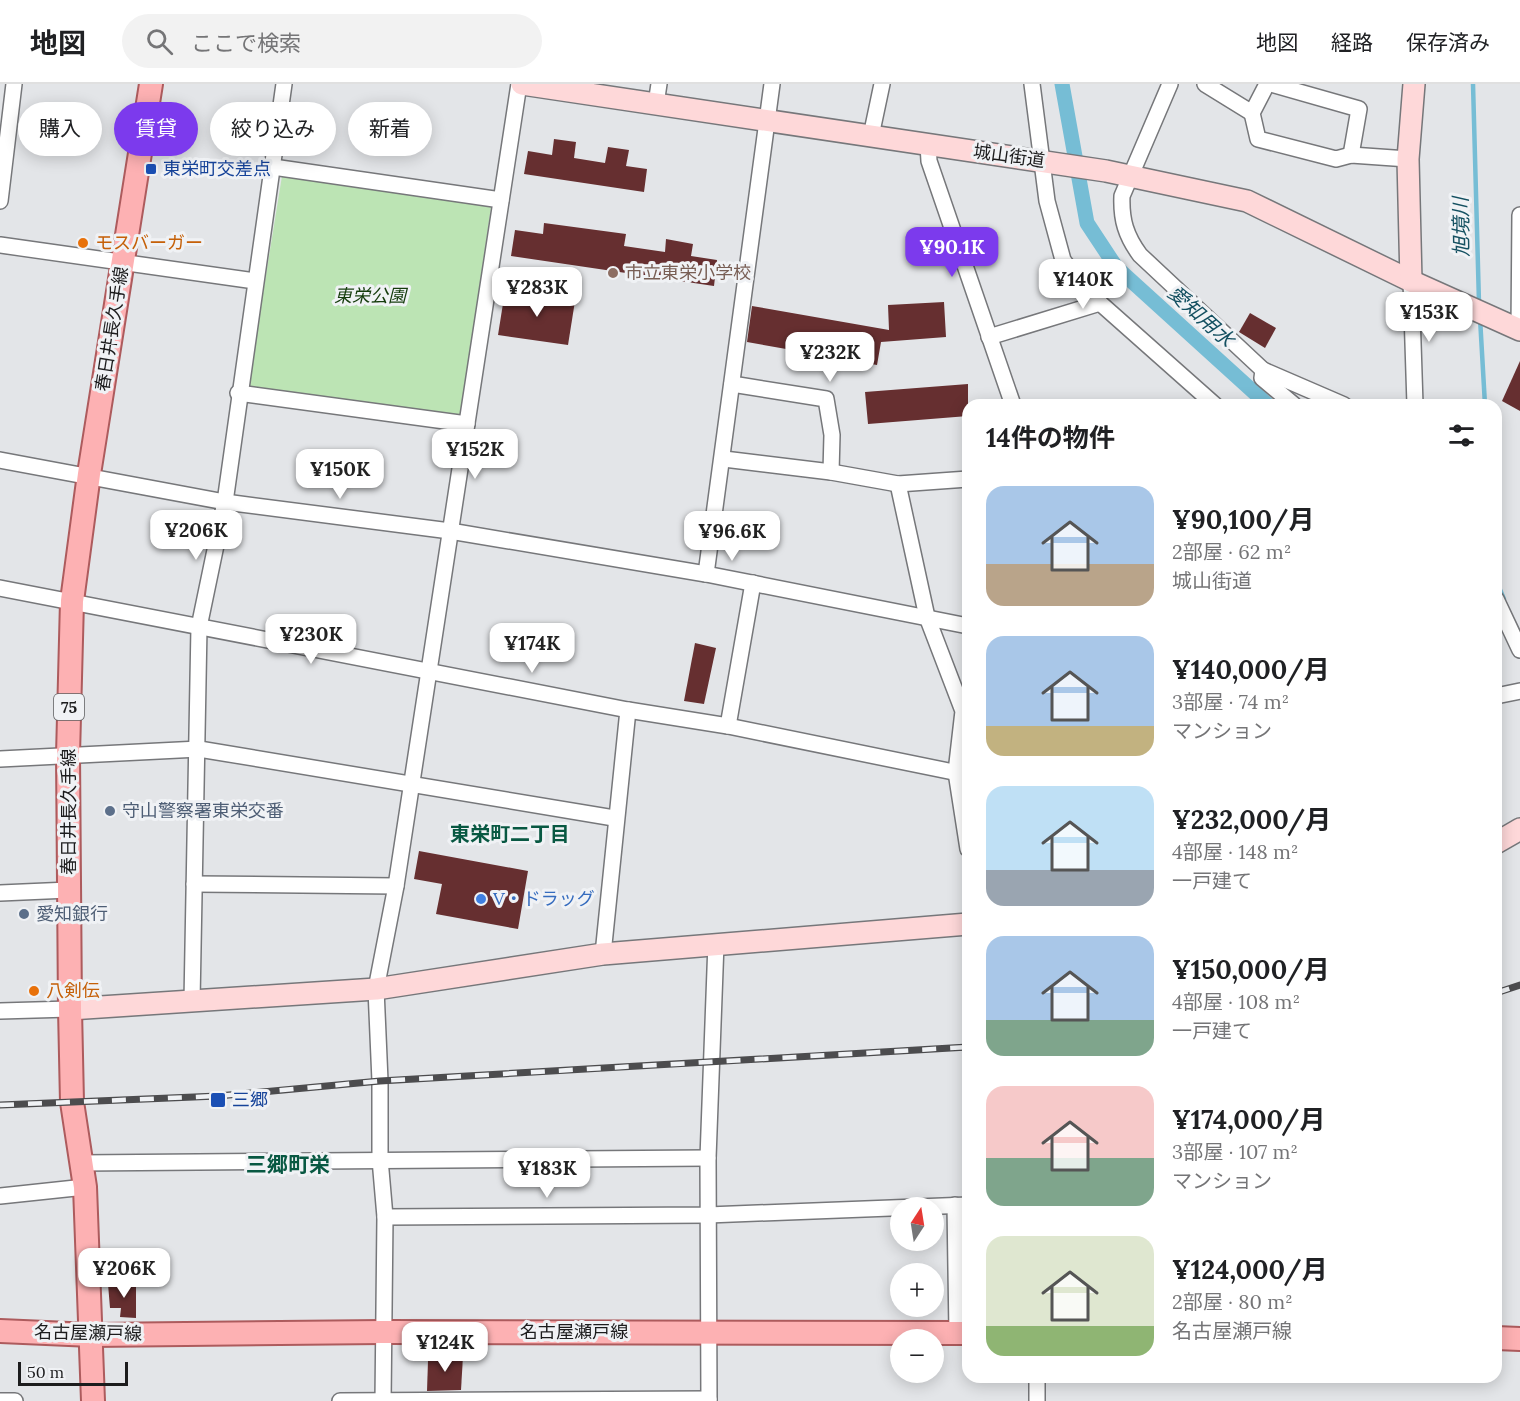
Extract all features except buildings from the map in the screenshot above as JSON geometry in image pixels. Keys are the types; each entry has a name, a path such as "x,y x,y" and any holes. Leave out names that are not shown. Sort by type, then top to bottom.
{"main road":[{"name":"春日井長久手線","path":"93,1401 85,1187 72,1102 68,755 72,601 89,474 151,84"},
{"name":"名古屋瀬戸線","path":"0,1331 92,1335 383,1332 962,1333"},
{"path":"1502,1338 1520,1338"}],"street":[{"path":"0,201 6,112 14,84"},
{"path":"192,1001 199,749 199,627 225,502 238,393 284,84"},
{"path":"383,1401 385,1217 380,1159 380,1081 376,989 412,786 520,84"},
{"name":"城山街道","path":"520,84 658,94 766,120 1130,175 1247,201 1411,281 1520,330"},
{"path":"706,574 724,459 772,84"},
{"path":"871,136 882,84"},
{"path":"1032,84 1048,162 1047,201 1063,260 1080,283 1100,303 1208,399"},
{"path":"1170,84 1122,196 1121,216 1128,238 1140,255 1263,370 1330,399"},
{"path":"1205,84 1252,113"},
{"path":"1352,155 1359,109 1269,84 1252,113 1258,139 1336,159 1352,155 1408,159"},
{"path":"1414,84 1408,159 1415,399"},
{"path":"928,144 929,161 1011,399"},
{"path":"273,167 501,200"},
{"path":"1520,215 1520,330"},
{"path":"0,245 255,281"},
{"path":"989,336 1100,303"},
{"path":"1263,370 1262,378 1287,399"},
{"path":"732,384 826,399 832,435 831,472"},
{"path":"238,393 468,424"},
{"path":"724,459 831,472 898,484 962,479"},
{"path":"0,460 89,474 225,502 450,531 706,574 962,625"},
{"path":"898,484 927,617 962,708"},
{"path":"728,726 753,583"},
{"path":"0,588 628,710 728,726 962,773"},
{"path":"1502,612 1520,650"},
{"path":"1502,695 1520,691"},
{"path":"603,954 614,818 628,710"},
{"path":"0,759 199,749 614,818"},
{"path":"1502,840 1520,830"},
{"path":"194,884 396,886"},
{"path":"0,893 69,890"},
{"path":"0,1011 70,1009 376,989 603,954 962,924"},
{"path":"340,1401 709,1400 708,1158 716,943"},
{"path":"81,1163 708,1158"},
{"path":"0,1196 85,1187"},
{"path":"385,1217 708,1215 961,1205 962,1333"},
{"path":"1036,1401 1037,1383"},
{"path":"0,1401 15,1401"}],"green space":[{"name":"東栄公園","path":"282,176 491,207 461,415 248,386"}],"waterway":[{"name":"愛知用水","path":"1062,84 1087,223 1116,267 1261,399"},
{"name":"旭境川","path":"1473,84 1479,303"},
{"name":"旭境川","path":"1480,318 1485,399"},
{"name":"旭境川","path":"1502,594 1504,599"}],"railway":[{"path":"1502,991 1520,985"},
{"path":"0,1105 218,1096 380,1081 962,1047"}],"place":[{"name":"東栄町交差点","path":"151,169"},
{"name":"モスバーガー","path":"83,243"},
{"name":"市立東栄小学校","path":"613,273"},
{"name":"守山警察署東栄交番","path":"110,811"},
{"name":"V・ドラッグ","path":"481,899"},
{"name":"愛知銀行","path":"24,914"},
{"name":"八剣伝","path":"34,991"},
{"name":"三郷","path":"218,1100"}],"district":[{"name":"東栄町二丁目","path":"510,834"},
{"name":"三郷町栄","path":"288,1165"}]}
